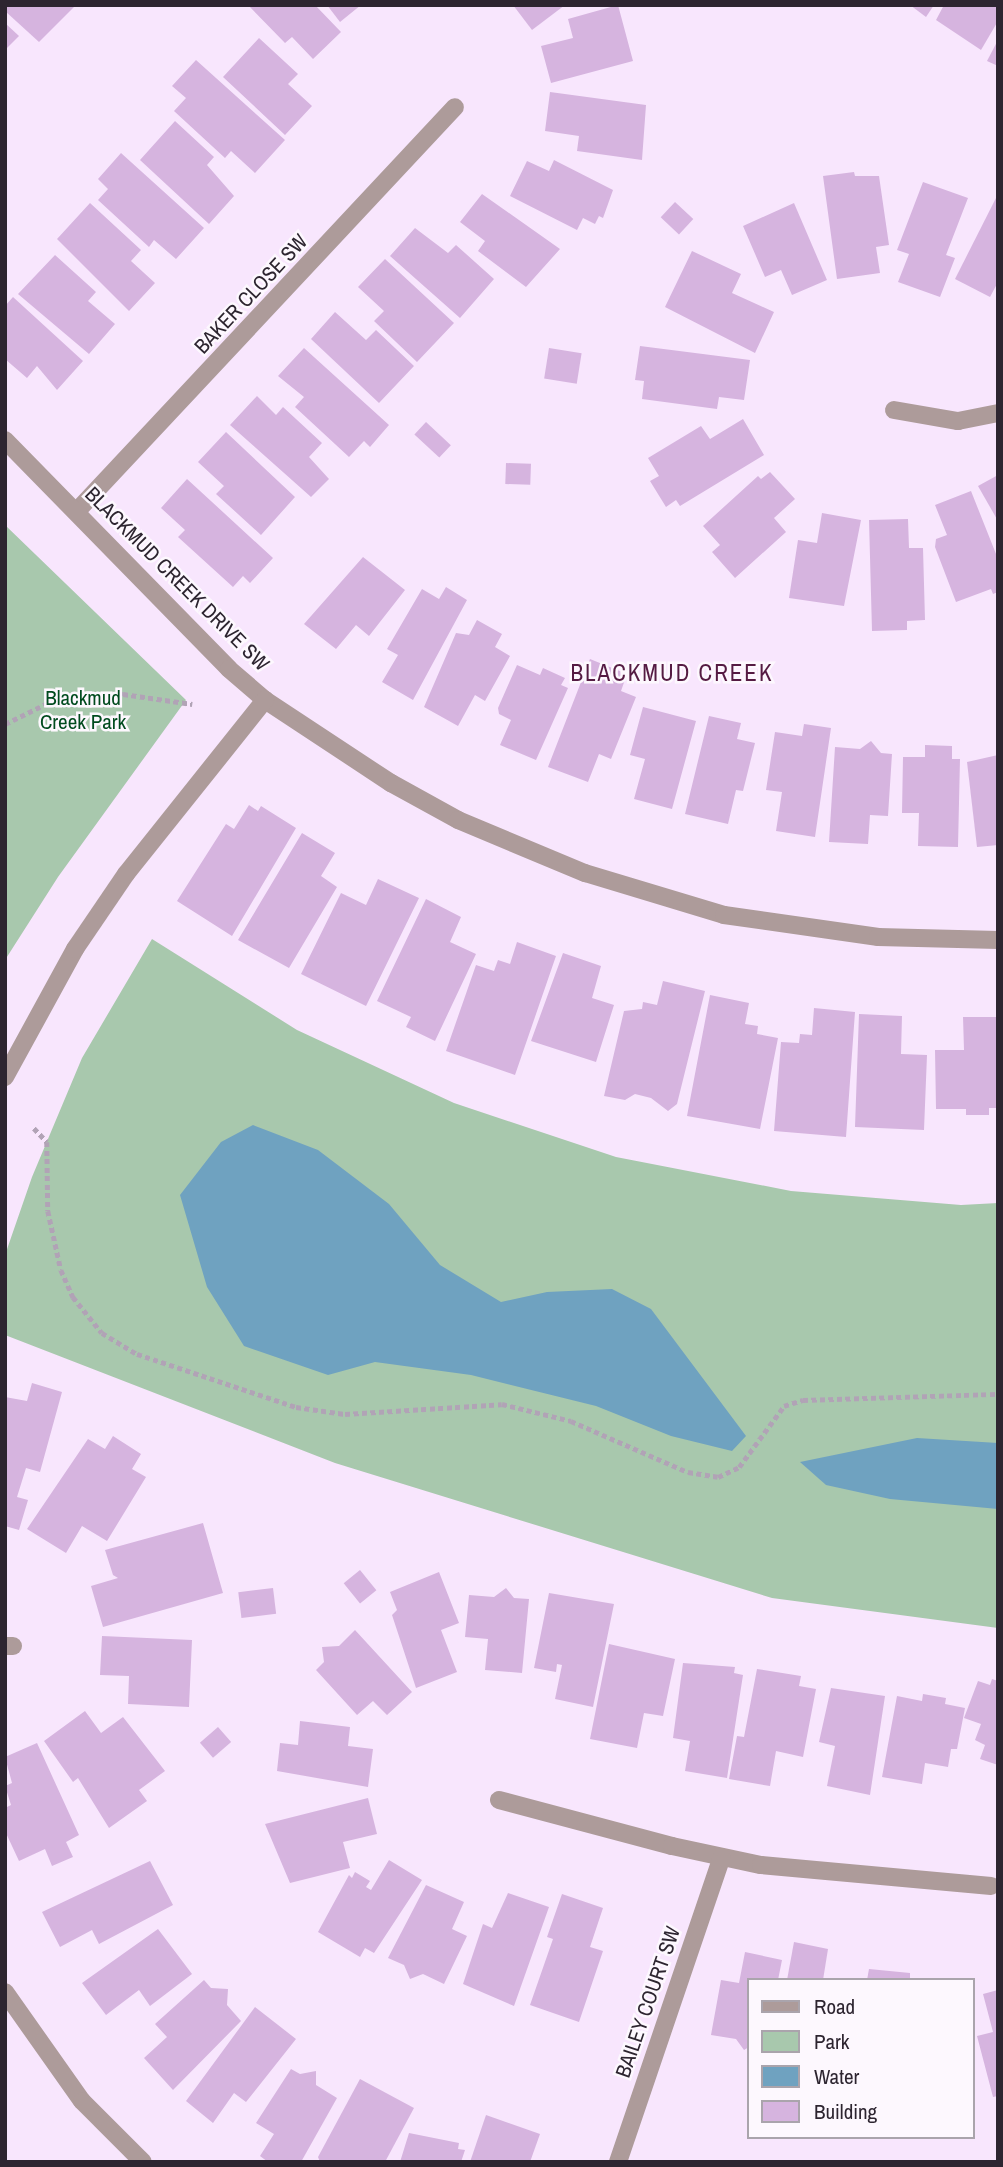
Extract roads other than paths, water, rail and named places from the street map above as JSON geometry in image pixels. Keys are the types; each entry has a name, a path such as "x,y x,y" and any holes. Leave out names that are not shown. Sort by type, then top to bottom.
{"street":[{"name":"BAKER CLOSE SW","path":"78,511 455,107"},
{"path":"894,410 958,421 998,412"},
{"name":"BLACKMUD CREEK DRIVE SW","path":"5,440 78,511 169,608 265,699 391,783 458,820 597,877 724,915 878,937 998,940"},
{"path":"5,1077 75,948 126,874 265,699"},
{"path":"499,1800 722,1857 991,1886"},
{"name":"BAILEY COURT SW","path":"618,2162 722,1857"},
{"path":"5,1992 82,2101 143,2162"}],"water":[{"path":"253,1125 318,1150 389,1204 440,1265 501,1302 547,1292 612,1289 651,1309 746,1436 732,1451 671,1436 596,1406 471,1375 375,1362 328,1375 244,1346 207,1287 180,1195 221,1142"},
{"path":"917,1438 998,1443 998,1509 890,1499 826,1485 800,1462"}],"district":[{"name":"BLACKMUD CREEK","path":"672,673"}],"park label":[{"name":"Blackmud Creek Park","path":"83,710"}]}
